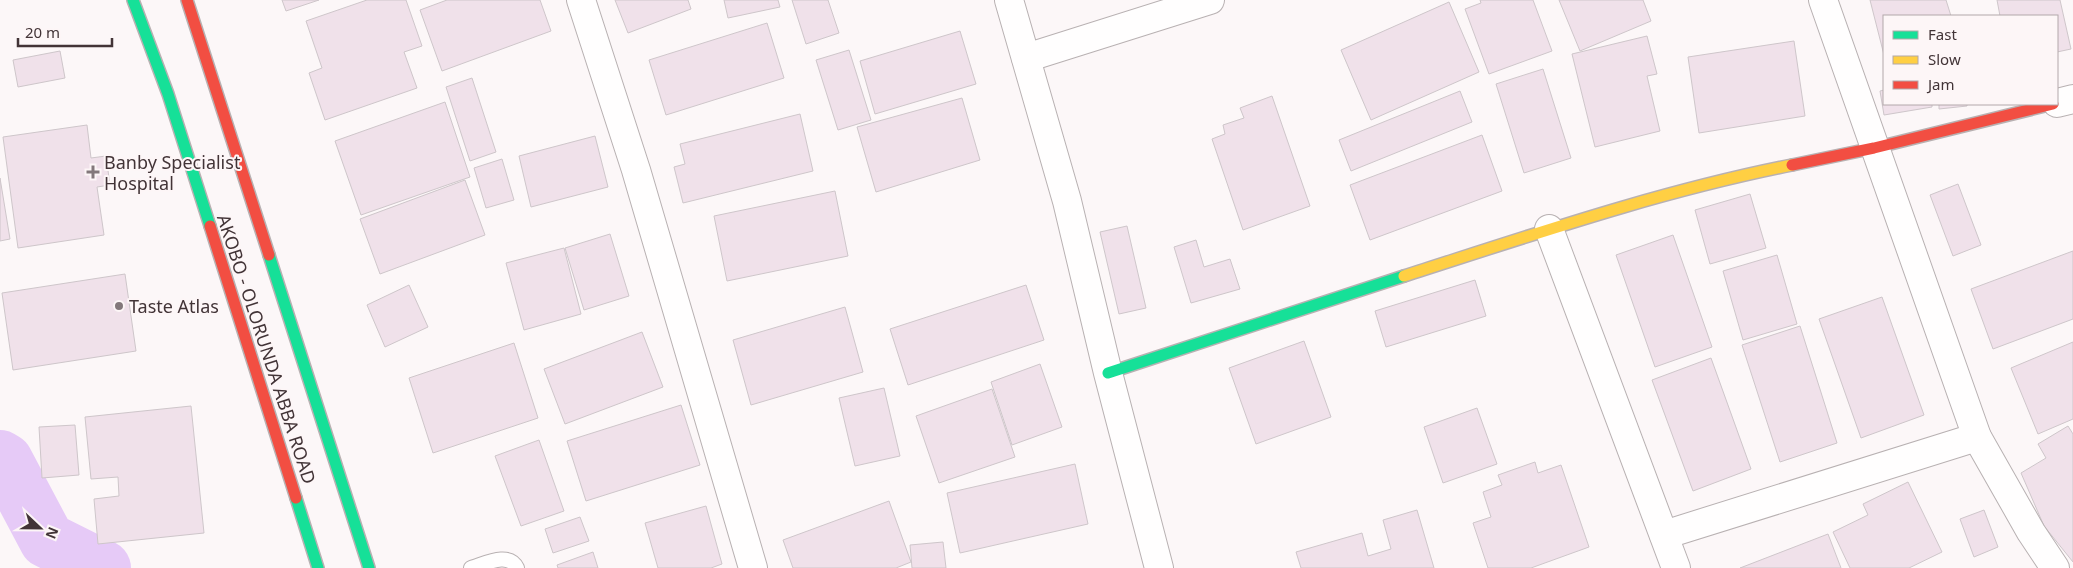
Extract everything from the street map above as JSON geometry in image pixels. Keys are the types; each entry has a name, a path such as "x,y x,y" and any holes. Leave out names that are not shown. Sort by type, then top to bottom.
{"main road":[{"name":"AKOBO - OLORUNDA ABBA ROAD","path":"133,0 168,94 318,568"},
{"name":"AKOBO - OLORUNDA ABBA ROAD","path":"187,0 369,568"},
{"path":"1108,373 1549,230 1730,177 1874,148 2049,105"}],"street":[{"path":"581,0 636,170 753,568"},
{"path":"1009,0 1067,201 1108,373 1159,568"},
{"path":"1026,58 1210,0"},
{"path":"1823,0 1977,437 2031,532 2055,568"},
{"path":"2058,103 2073,99"},
{"path":"1549,230 1676,568"},
{"path":"1664,535 1977,437"}],"lane":[{"path":"471,568 503,559 510,560 517,568"}],"building":[{"path":"282,0 319,0 286,11"},
{"path":"367,0 406,0 422,46 404,52 417,88 325,120 309,73 322,68 306,21"},
{"path":"447,0 540,0 551,31 442,71 420,10"},
{"path":"615,0 688,0 691,9 628,33"},
{"path":"724,0 778,0 780,7 728,18"},
{"path":"792,0 828,0 839,33 806,44"},
{"path":"1480,0 1533,0 1552,51 1489,74 1465,9 1481,3"},
{"path":"1559,0 1643,0 1651,21 1580,51"},
{"path":"1870,0 1946,0 1951,15 1883,15 1883,51"},
{"path":"1997,0 2060,0 2071,49 2058,52 2058,15 2000,15"},
{"path":"1449,2 1479,72 1371,120 1341,50"},
{"path":"767,23 784,78 666,115 649,60"},
{"path":"960,31 976,84 875,114 860,61"},
{"path":"1647,36 1657,74 1647,76 1660,131 1595,147 1572,54"},
{"path":"1794,41 1805,116 1699,133 1688,57"},
{"path":"849,50 871,120 838,130 816,60"},
{"path":"60,51 65,78 18,87 13,60"},
{"path":"1543,69 1571,158 1524,173 1496,84"},
{"path":"472,78 496,152 470,161 446,87"},
{"path":"1883,90 1883,105 1932,105 1932,107 1884,115 1880,91"},
{"path":"1460,91 1472,122 1351,171 1339,140"},
{"path":"1272,96 1310,206 1243,230 1212,139 1225,134 1223,125 1244,118 1240,108"},
{"path":"962,98 980,160 876,192 857,127"},
{"path":"445,102 470,177 361,215 335,141"},
{"path":"1939,105 1967,105 1967,106 1939,109"},
{"path":"800,114 813,171 683,203 674,167 685,164 680,144"},
{"path":"87,125 91,158 106,156 110,185 97,187 104,235 18,248 3,137"},
{"path":"1482,135 1502,191 1370,240 1350,185"},
{"path":"595,136 608,187 531,207 519,156"},
{"path":"502,159 514,200 486,208 474,168"},
{"path":"0,178 10,239 0,241"},
{"path":"465,180 485,235 380,274 360,219"},
{"path":"1958,184 1981,245 1953,256 1930,195"},
{"path":"835,191 848,256 727,281 714,216"},
{"path":"1750,194 1766,248 1710,264 1695,210"},
{"path":"1127,226 1146,308 1119,314 1100,232"},
{"path":"610,234 629,296 584,310 565,248"},
{"path":"1673,235 1712,347 1655,367 1616,255"},
{"path":"1196,240 1204,267 1230,259 1240,289 1191,303 1174,247"},
{"path":"564,248 581,314 524,330 506,263"},
{"path":"2073,251 2073,319 1993,349 1971,289"},
{"path":"1777,255 1797,324 1743,340 1723,271"},
{"path":"125,274 136,351 13,370 2,293"},
{"path":"1475,280 1486,316 1386,347 1375,311"},
{"path":"409,285 428,327 385,347 367,305"},
{"path":"1026,285 1044,340 908,385 890,329"},
{"path":"1882,297 1924,415 1861,438 1819,319"},
{"path":"845,307 863,372 751,405 733,340"},
{"path":"1800,326 1837,443 1780,462 1742,345"},
{"path":"642,332 663,387 565,424 544,369"},
{"path":"1304,341 1331,417 1256,444 1229,368"},
{"path":"2073,342 2073,419 2038,434 2011,368"},
{"path":"514,343 538,418 433,453 409,378"},
{"path":"1711,358 1751,469 1693,491 1652,380"},
{"path":"1040,364 1062,427 1012,445 991,382"},
{"path":"884,388 900,456 855,466 839,398"},
{"path":"992,389 1015,457 939,483 916,416"},
{"path":"681,405 700,465 586,501 567,441"},
{"path":"191,406 204,533 98,544 94,499 119,496 118,477 91,479 85,417"},
{"path":"1477,408 1497,464 1443,483 1424,427"},
{"path":"75,425 79,475 42,478 39,427"},
{"path":"2068,426 2073,434 2073,562 2044,526 2021,473 2046,458 2038,444"},
{"path":"539,440 564,511 521,526 495,456"},
{"path":"1535,462 1538,473 1561,465 1589,547 1531,568 1488,568 1473,523 1491,517 1483,492 1502,485 1498,475"},
{"path":"1075,464 1088,524 960,553 947,493"},
{"path":"1908,482 1942,552 1909,568 1850,568 1833,532 1868,515 1863,504"},
{"path":"889,501 911,562 896,568 793,568 783,540"},
{"path":"706,506 722,564 711,568 658,568 645,523"},
{"path":"1417,510 1434,568 1301,568 1296,552 1362,533 1368,556 1391,549 1383,520"},
{"path":"1984,510 1998,547 1974,557 1960,519"},
{"path":"580,517 589,541 553,553 545,529"},
{"path":"1828,534 1841,568 1740,568"},
{"path":"943,542 946,568 912,568 910,545"},
{"path":"593,552 598,568 558,568 557,565"}],"waterway":[{"path":"0,458 5,461 47,540 103,568"}],"traffic: fast":[{"path":"133,0 168,94 210,226"},
{"path":"269,255 369,568"},
{"path":"1108,373 1404,276"},
{"path":"296,498 318,568"}],"traffic: slow":[{"path":"1404,276 1645,201 1792,165"}],"traffic: jam":[{"path":"187,0 269,255"},
{"path":"1792,165 1874,148 2049,105"},
{"path":"210,226 296,498"}],"place":[{"name":"Banby Specialist Hospital","path":"93,172"},
{"name":"Taste Atlas","path":"119,306"}]}
